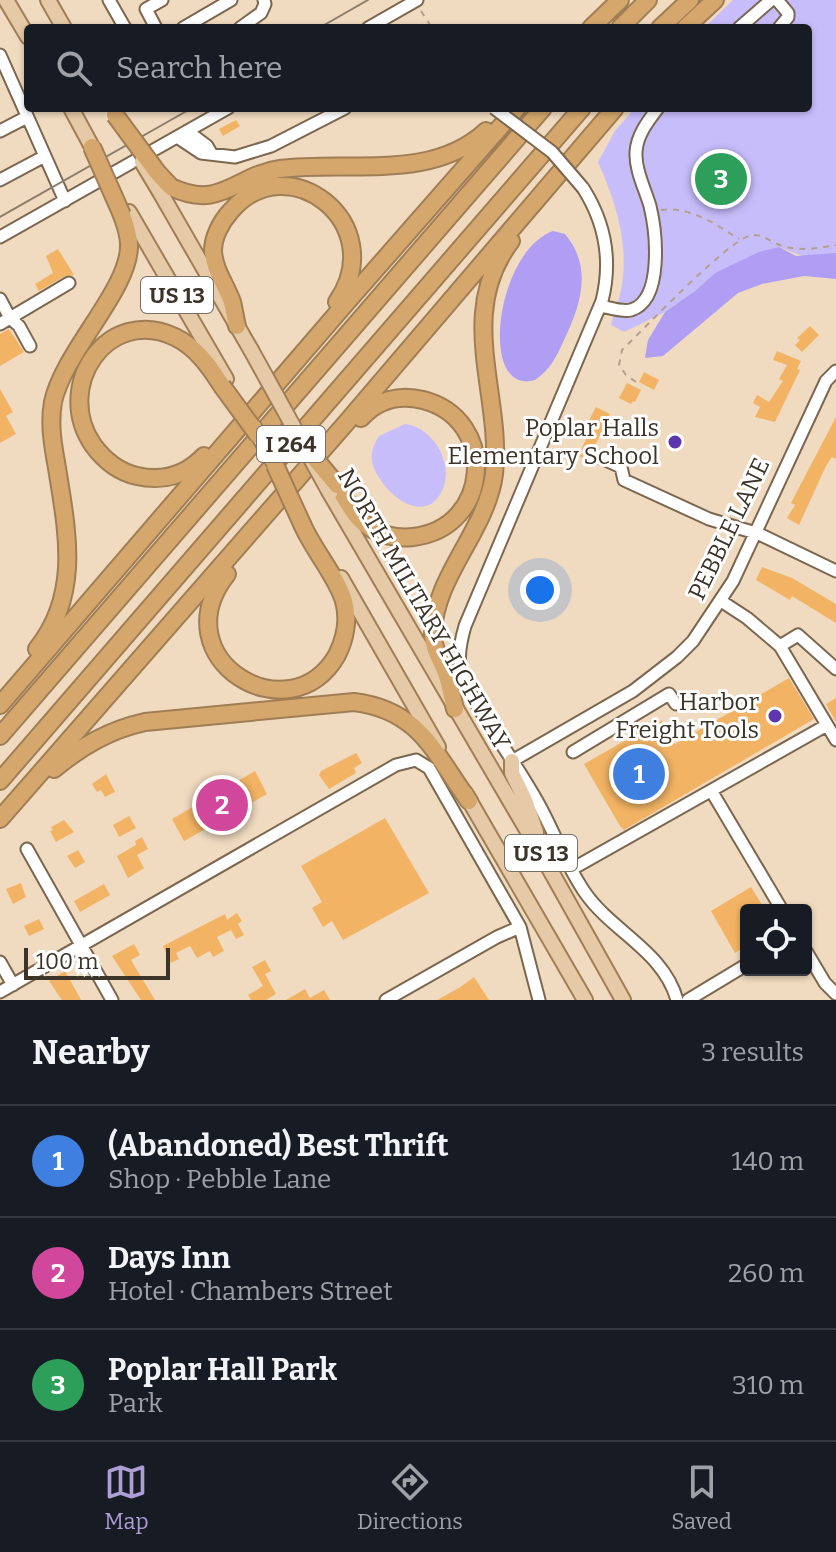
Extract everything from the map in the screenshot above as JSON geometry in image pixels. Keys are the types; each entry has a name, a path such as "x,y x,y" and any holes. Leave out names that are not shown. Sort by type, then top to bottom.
{"highway":[{"path":"595,24 620,0"},
{"path":"624,24 648,0"},
{"path":"664,24 690,0"},
{"path":"689,24 715,0"},
{"path":"114,112 157,172 165,190 207,195 224,193 254,177 282,169 418,163 470,144 506,112"},
{"path":"0,703 514,112"},
{"name":"I 264","path":"0,736 539,112"},
{"name":"I 264","path":"0,781 579,112"},
{"path":"0,819 611,112"},
{"path":"0,703 42,643 59,608 66,584 68,542 52,436 53,401 67,366 125,267 129,246 126,213 92,147"},
{"path":"455,709 446,673 433,643 433,631 440,599 492,488 494,454 483,342 486,302 504,250 552,179"},
{"path":"237,326 213,251 225,218 242,200 263,190 288,187 313,193 326,201 342,218 352,241 352,263 345,290 303,353"},
{"path":"258,435 224,382 209,366 185,343 160,332 133,332 110,341 88,364 80,390 80,413 88,438 104,458 129,474 162,478 191,468 263,399"},
{"path":"301,473 367,412 378,404 399,398 424,400 447,411 466,432 475,452 476,477 466,507 449,524 427,535 397,537 375,530 356,515 334,489 302,443"},
{"path":"270,510 219,583 207,613 209,638 233,674 252,685 289,689 312,680 335,658 345,634 344,600 275,465"},
{"path":"0,830 54,769 86,745 122,727 145,722 354,702 384,708 417,728 469,801"}],"main road":[{"path":"6,0 24,30"},
{"path":"48,0 62,24"},
{"path":"73,112 92,147"},
{"name":"US 13","path":"165,190 302,443"},
{"name":"US 13","path":"126,213 224,382"},
{"path":"258,435 275,465"},
{"name":"NORTH MILITARY HIGHWAY","path":"334,489 455,709 623,1000"},
{"name":"US 13","path":"305,523 585,1000"},
{"path":"512,761 512,773 525,800 544,859"}],"street":[{"path":"109,0 123,24"},
{"path":"154,24 146,9 162,0"},
{"path":"190,24 231,0"},
{"path":"246,24 261,13 264,0"},
{"path":"744,24 774,0 788,13 782,24"},
{"path":"377,24 418,5"},
{"path":"0,55 24,110"},
{"path":"25,112 65,201"},
{"path":"0,237 221,112"},
{"path":"182,134 201,153 225,157 271,146 337,112"},
{"path":"499,112 552,152 583,188 598,213 607,253 606,288 465,626 459,657 463,680 596,907 655,961 672,985 677,1000"},
{"path":"601,306 630,310 647,297 655,248 651,212 636,152 642,132 655,112"},
{"path":"0,131 27,117"},
{"path":"0,180 45,156"},
{"path":"5,321 69,283"},
{"path":"0,299 5,321"},
{"path":"5,321 19,326 30,346"},
{"name":"PEBBLE LANE","path":"512,761 561,735 651,678 693,641 721,601 826,381 836,371"},
{"path":"599,457 621,467 624,480 709,519 754,533 836,571"},
{"path":"721,601 780,646 836,740"},
{"path":"780,646 798,635 836,669"},
{"path":"573,752 669,694 676,704"},
{"path":"572,869 827,725"},
{"path":"0,992 311,813 409,760 416,760 429,768 520,927 539,1000"},
{"path":"712,792 778,904"},
{"path":"27,849 112,1000"},
{"path":"386,1000 520,927"},
{"path":"812,958 831,980 836,994"},
{"path":"0,962 13,985"},
{"path":"688,1000 740,969"}],"path":[{"path":"418,5 430,24"},
{"path":"651,212 681,210 704,217 740,239"},
{"path":"636,382 619,365 622,350 740,239 757,235 795,248 836,245"}],"shaded area":[{"path":"733,0 836,0 836,253 805,257 779,247 715,273 665,312 624,332 611,325 622,283 624,262 621,232 614,203 598,162 615,131 632,112 812,112 812,24 708,24"},
{"path":"553,231 565,234 579,260 579,300 559,352 549,367 535,380 517,379 506,367 500,346 507,292 518,266 533,244"},
{"path":"779,247 796,256 836,253 836,279 804,276 762,284 738,293 663,356 645,358 648,340 665,312 715,273 759,252"},
{"path":"405,424 432,439 439,448 446,470 442,491 436,500 420,507 395,496 382,482 373,465 373,448 379,436"}],"building":[{"path":"236,120 240,126 223,136 219,129"},
{"path":"58,249 74,275 65,276 39,291 35,284 53,273 46,256"},
{"path":"810,326 819,335 802,352 795,345 800,340 797,338"},
{"path":"9,329 24,352 0,366 0,334"},
{"path":"777,351 801,361 797,369 800,370 775,422 755,417 760,407 753,403 757,395 769,402 783,381 779,379 787,365 773,360"},
{"path":"644,372 659,380 654,390 639,382"},
{"path":"627,383 641,390 631,404 619,398"},
{"path":"0,389 13,412 6,416 16,434 0,443"},
{"path":"596,407 610,414 588,460 578,456 589,433 584,430"},
{"path":"836,417 836,459 832,457 826,466 799,525 787,518 795,505 791,503"},
{"path":"762,567 792,578 836,604 836,623 792,596 790,600 756,580"},
{"path":"789,678 814,719 624,830 620,826 584,764 633,736 628,728 636,724 640,732 661,720 675,744"},
{"path":"836,698 836,722 826,704"},
{"path":"356,753 362,763 354,768 356,773 329,789 319,775 321,771"},
{"path":"255,771 267,794 232,814 233,817 226,821 225,818 184,841 172,819 212,796 210,792 217,788 219,792"},
{"path":"106,774 115,792 105,797 92,784"},
{"path":"129,816 136,828 119,837 113,825"},
{"path":"385,818 429,893 343,940 332,921 323,927 312,908 322,902 301,866"},
{"path":"64,820 74,832 56,842 51,827"},
{"path":"142,837 148,849 137,855 144,868 128,878 117,856 136,845 135,841"},
{"path":"78,850 85,862 75,868 67,856"},
{"path":"21,883 26,897 13,904 6,889"},
{"path":"104,884 110,895 80,912 74,901"},
{"path":"751,887 761,904 740,904 740,950 735,953 711,911"},
{"path":"237,913 244,935 236,939 231,930 217,937 224,951 213,957 210,951 197,958 190,946 176,953 179,959 171,963 163,946 225,914 227,920"},
{"path":"39,919 44,929 29,936 24,926"},
{"path":"134,944 140,955 131,960 155,1000 141,1000 112,956"},
{"path":"265,960 271,971 265,974 276,994 266,1000 251,1000 248,995 263,986 252,967"},
{"path":"65,971 81,1000 62,1000 49,981"},
{"path":"474,977 489,1000 437,1000 459,988"},
{"path":"305,989 310,998 324,990 330,1000 286,1000"}],"tram line":[{"path":"326,24 368,0"},
{"path":"0,217 185,112"}],"place":[{"name":"Poplar Hall Park","path":"721,179"},
{"name":"Poplar Halls Elementary School","path":"675,442"},
{"name":"Harbor Freight Tools","path":"775,716"},
{"name":"(Abandoned) Best Thrift","path":"639,774"},
{"name":"Days Inn","path":"222,805"}]}
